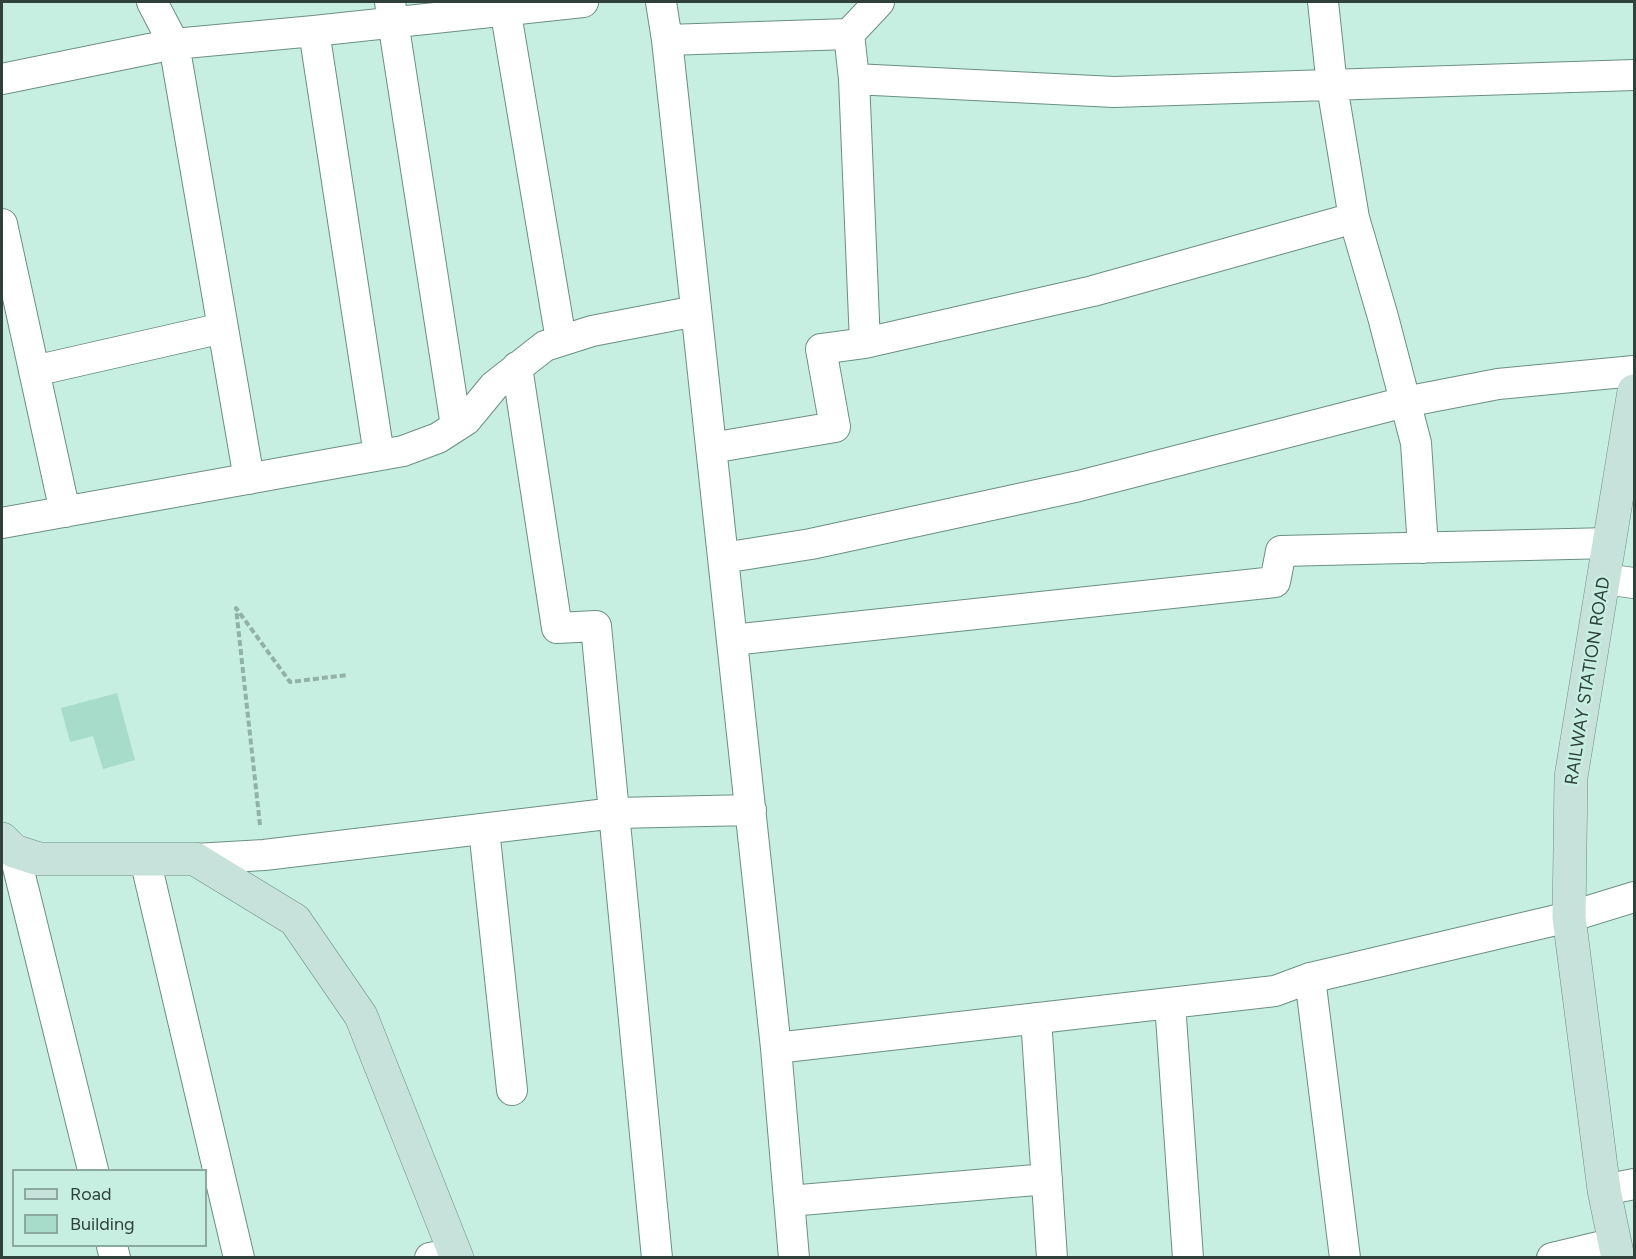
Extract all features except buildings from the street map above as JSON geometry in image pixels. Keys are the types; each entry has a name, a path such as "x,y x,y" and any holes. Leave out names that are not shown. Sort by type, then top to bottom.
{"street":[{"path":"152,2 174,44 249,479"},
{"path":"2,80 174,44 314,31 392,12 583,2"},
{"path":"661,2 751,810 776,1048 794,1257"},
{"path":"667,40 849,34 879,2"},
{"path":"1323,2 1332,86 1354,218 1416,443 1423,548"},
{"path":"504,6 561,340"},
{"path":"392,12 456,426"},
{"path":"314,31 379,455"},
{"path":"849,34 854,79 865,343"},
{"path":"854,79 1114,92 1635,75"},
{"path":"711,448 835,427 821,349 865,343 1093,291 1354,218"},
{"path":"2,224 65,512"},
{"path":"2,523 403,451 438,438 466,420 494,386 545,345 592,331 696,311"},
{"path":"34,371 223,328"},
{"path":"517,367 557,628 596,626 657,1257"},
{"path":"723,558 811,544 1079,486 1405,402 1498,384 1635,371"},
{"name":"RAILWAY STATION ROAD","path":"1616,1250 1619,1187 1569,917 1571,777 1619,581 1610,543 1635,391"},
{"path":"732,640 1275,582 1281,551 1610,543"},
{"path":"8,845 39,858 195,859 264,855 615,813 751,810"},
{"path":"484,829 512,1090"},
{"path":"8,845 93,1169"},
{"path":"145,859 239,1257"},
{"path":"195,859 295,920 361,1016 447,1256"},
{"path":"776,1048 1275,991 1310,978 1569,917 1635,897"},
{"path":"1310,978 1345,1257"},
{"path":"1170,1003 1188,1257"},
{"path":"1036,1018 1052,1257"},
{"path":"789,1201 1047,1179"},
{"path":"1552,1257 1616,1250"}],"path":[{"path":"257,802 236,608 290,682 347,675"}]}
